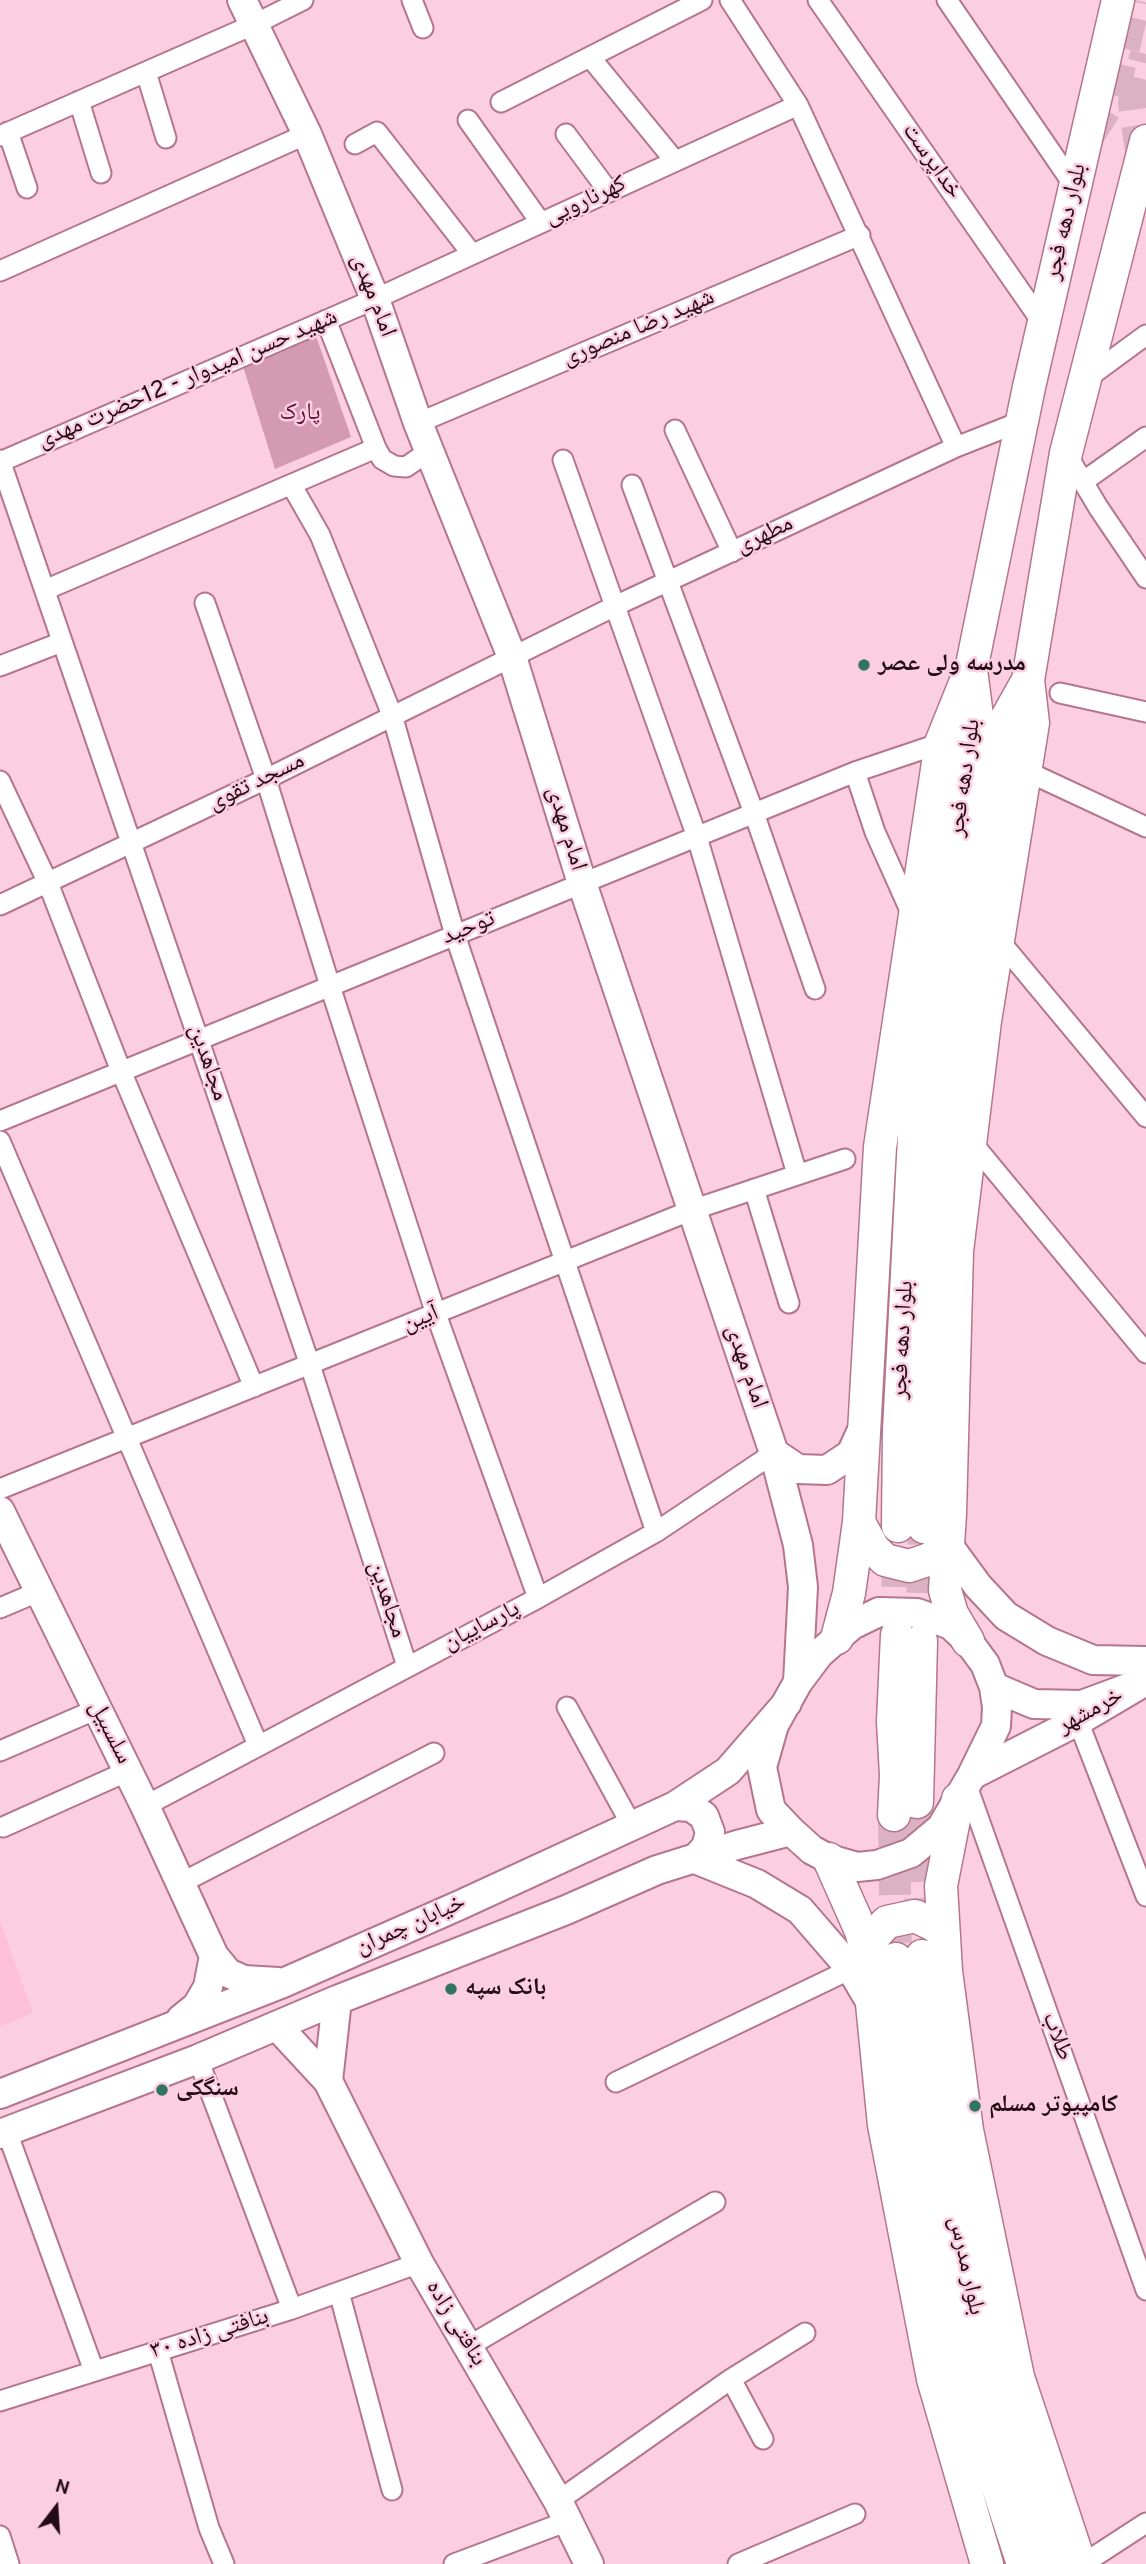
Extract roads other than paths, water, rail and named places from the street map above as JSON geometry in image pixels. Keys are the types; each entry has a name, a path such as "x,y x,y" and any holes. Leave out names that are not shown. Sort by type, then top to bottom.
{"main road":[{"name":"بلوار دهه فجر","path":"923,1533 899,1431 916,1098 977,716 971,670 1022,421 1118,0"},
{"name":"امام مهدی","path":"248,12 307,134 375,299 418,423 512,657 582,883 774,1453 799,1545 803,1587 792,1693"},
{"name":"بلوار دهه فجر","path":"923,1533 925,1446 943,1115 964,951 1005,721 1028,680 1066,453 1146,141"},
{"path":"837,1638 849,1593 859,1522 880,1147 941,743 971,670"},
{"path":"859,1522 873,1548 885,1560 909,1566 930,1559 923,1533 969,1139 1033,723 1028,680"},
{"path":"774,1453 798,1469 827,1470 851,1454 863,1428"},
{"name":"سلسبیل","path":"0,1511 145,1806 214,1956 228,1973 244,1980 283,1983"},
{"path":"923,1533 952,1614 985,1664 994,1687 996,1726 941,1828 911,1853 877,1866 858,1867 829,1859 812,1850 771,1810 762,1766 774,1725 819,1654 852,1625 879,1612 917,1613 951,1625 968,1641"},
{"path":"923,1533 1006,1616 1047,1641 1145,1678"},
{"path":"905,1809 909,1638"},
{"name":"خرمشهر","path":"994,1687 1034,1704 1082,1705 1145,1678"},
{"name":"خرمشهر","path":"965,1786 1145,1678"},
{"name":"خیابان چمران","path":"0,2094 283,1983 675,1806 728,1771 792,1693"},
{"path":"965,1786 941,1886 946,1971 967,2130 1018,2376 1082,2564"},
{"path":"675,1806 691,1807 704,1816 710,1832 706,1847 695,1859 757,1884 884,1959"},
{"name":"خیابان چمران","path":"3,2133 198,2059 337,2000 566,1910 657,1870 791,1831"},
{"path":"829,1859 861,1931 884,1959"},
{"path":"944,1935 936,1927 915,1916 887,1922 874,1936 884,1959 873,2005 884,2125 933,2379 986,2564"},
{"path":"175,2024 197,2006 208,1987 214,1956"},
{"name":"بلوار مدرس","path":"884,1959 962,2377 1023,2564"},
{"name":"بلوار مدرس","path":"884,1959 939,2141 967,2281 998,2407 1056,2564"},
{"path":"328,2081 337,2000"},
{"name":"بنافتی زاده","path":"277,2026 328,2081 419,2263 563,2511 589,2564"}],"street":[{"path":"27,188 4,134 146,72 248,12 303,0"},
{"path":"412,0 423,28"},
{"path":"501,102 702,0"},
{"path":"730,0 798,106 956,447"},
{"name":"خداپرست","path":"818,0 1044,325"},
{"path":"947,0 1075,187"},
{"path":"590,57 676,161"},
{"path":"146,72 166,138"},
{"path":"79,102 101,173"},
{"name":"کهرنارویی","path":"375,299 798,106"},
{"path":"468,120 541,223"},
{"path":"355,144 377,132 472,254"},
{"path":"0,271 307,134"},
{"path":"566,134 609,192"},
{"name":"شهید رضا منصوری","path":"418,423 860,235"},
{"name":"شهید حسن امیدوار - 12حضرت مهدی","path":"0,461 375,299"},
{"path":"327,320 382,459 394,466 406,467 429,451"},
{"path":"1086,379 1146,335"},
{"name":"مطهری","path":"512,657 956,447 1022,421"},
{"path":"675,430 732,552"},
{"path":"1084,481 1146,437"},
{"path":"45,590 376,449"},
{"path":"1066,453 1146,578"},
{"path":"563,460 697,837 797,1174"},
{"name":"مجاهدین","path":"0,461 310,1364 407,1666"},
{"path":"632,485 754,813 815,989"},
{"path":"292,486 320,535 393,715 454,935 656,1532"},
{"path":"205,603 267,779 330,986 436,1314 538,1598"},
{"path":"0,666 62,642"},
{"name":"مسجد تقوی","path":"0,905 267,779 512,657"},
{"path":"1060,693 1146,712"},
{"name":"توحید","path":"0,1121 855,772 941,743"},
{"path":"1024,770 1146,827"},
{"path":"855,772 875,832 913,917"},
{"path":"0,781 48,883 121,1071 254,1387"},
{"path":"998,939 1146,1117"},
{"path":"969,1139 1146,1353"},
{"path":"0,1141 258,1745"},
{"name":"آیین","path":"0,1489 692,1210 845,1158"},
{"path":"754,1189 789,1303"},
{"name":"پارساییان","path":"145,1806 538,1598 656,1532 774,1453"},
{"path":"0,1608 40,1591"},
{"path":"567,1707 632,1826"},
{"path":"0,1751 97,1709"},
{"path":"1077,1721 1146,1896"},
{"path":"181,1883 434,1753"},
{"path":"3,1827 128,1771"},
{"name":"طلاب","path":"965,1786 1146,2290"},
{"path":"615,2082 884,1959"},
{"path":"198,2059 292,2309"},
{"path":"3,2133 94,2371"},
{"path":"469,2346 715,2202"},
{"name":"بنافتی زاده ۳۰","path":"0,2401 292,2309 419,2263"},
{"path":"339,2292 392,2490"},
{"path":"454,2564 563,2511 731,2379 805,2333"},
{"path":"158,2351 209,2528 224,2564"},
{"path":"731,2379 763,2439"},
{"path":"738,2564 855,2514"},
{"path":"1082,2564 1146,2523"},
{"path":"0,2536 9,2564"}],"tunnel":[{"path":"1088,136 1112,99 1135,0"},
{"path":"1142,157 1134,103 1146,54"},
{"path":"897,1635 898,1526"},
{"path":"921,1641 924,1527"},
{"path":"917,1802 922,1956"},
{"path":"894,1815 896,1959"}],"place":[{"name":"مدرسه ولی عصر","path":"864,665"},
{"name":"بانک سپه","path":"451,1989"},
{"name":"سنگکی","path":"162,2090"},
{"name":"کامپیوتر مسلم","path":"975,2106"}],"park label":[{"name":"پارک","path":"300,414"}]}
